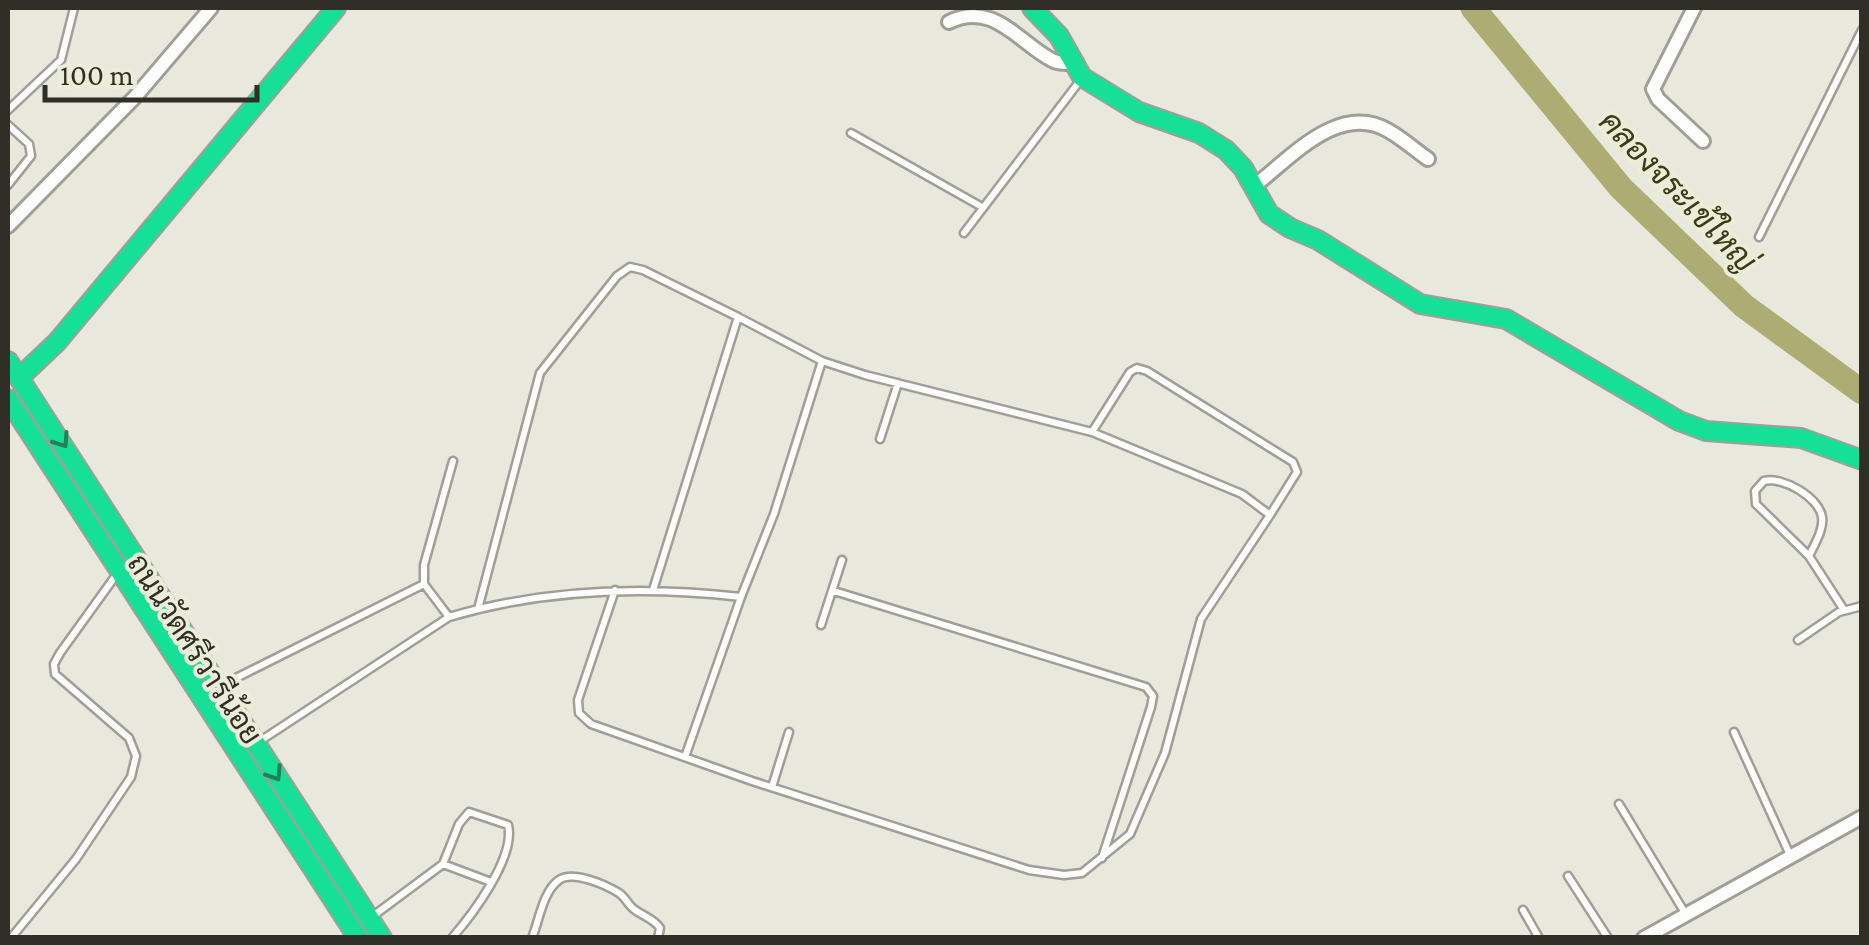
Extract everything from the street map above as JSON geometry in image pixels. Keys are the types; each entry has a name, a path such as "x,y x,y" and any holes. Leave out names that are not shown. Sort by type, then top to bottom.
{"street":[{"path":"8,226 136,97 212,8"},
{"path":"19,378 57,342 336,8"},
{"path":"1032,8 1059,36 1079,70"},
{"path":"1694,8 1653,89 1658,100 1703,141"},
{"path":"949,22 959,15 984,13 1021,35 1053,61 1079,70 1140,112 1199,133 1226,150 1243,168 1269,214 1420,304 1506,319 1679,422 1728,435 1801,438 1862,460"},
{"path":"1253,186 1326,131 1346,122 1386,129 1428,159"},
{"name":"ถนนวัดศรีวารีน้อย","path":"8,360 382,938"},
{"name":"ถนนวัดศรีวารีน้อย","path":"8,399 358,938"},
{"path":"1644,938 1862,816"}],"lane":[{"path":"8,110 61,60 74,8"},
{"path":"1759,237 1862,30"},
{"path":"964,233 1079,70"},
{"path":"8,126 29,144 31,156 8,185"},
{"path":"852,133 982,207"},
{"path":"478,609 540,373 616,276 630,267 822,360 1092,432 1242,494 1270,516"},
{"path":"652,590 738,317"},
{"path":"685,757 774,514 822,360"},
{"path":"616,590 578,700 579,713 591,724 772,788 1029,870 1064,875 1082,872 1102,860 1130,834 1165,753 1201,618 1297,472 1293,462 1137,368 1130,372 1092,432"},
{"path":"880,439 898,383"},
{"path":"449,618 424,584 424,565 453,461"},
{"path":"1810,556 1822,525 1817,505 1782,480 1764,481 1754,491 1756,504 1810,556 1844,610"},
{"path":"821,625 842,560"},
{"path":"11,938 76,859 135,766 135,748 129,738 55,674 54,669 60,653 119,570"},
{"path":"219,687 424,584"},
{"path":"256,744 449,618 478,609 616,590 741,597"},
{"path":"834,590 1146,687 1152,696 1151,707 1102,860"},
{"path":"1798,640 1844,610 1862,606"},
{"path":"772,788 789,732"},
{"path":"1734,732 1790,856"},
{"path":"1618,804 1686,914"},
{"path":"369,918 444,864 469,812 499,820 508,825 510,833 491,882 452,938"},
{"path":"444,864 491,882"},
{"path":"534,937 548,893 555,882 566,876 599,883 624,896 636,911 658,923 658,938"},
{"path":"1568,876 1608,938"},
{"path":"1522,910 1539,938"}],"waterway":[{"name":"คลองจระเข้ใหญ่","path":"1473,8 1621,188 1744,306 1862,392"}],"traffic: fast":[{"path":"19,378 57,342 336,8"},
{"path":"1032,8 1059,36 1082,77 1139,112 1199,133 1226,150 1243,168 1269,214 1420,304 1506,319 1679,421 1706,431 1801,438 1862,460"},
{"path":"8,361 382,938"},
{"path":"8,399 358,938"}]}
